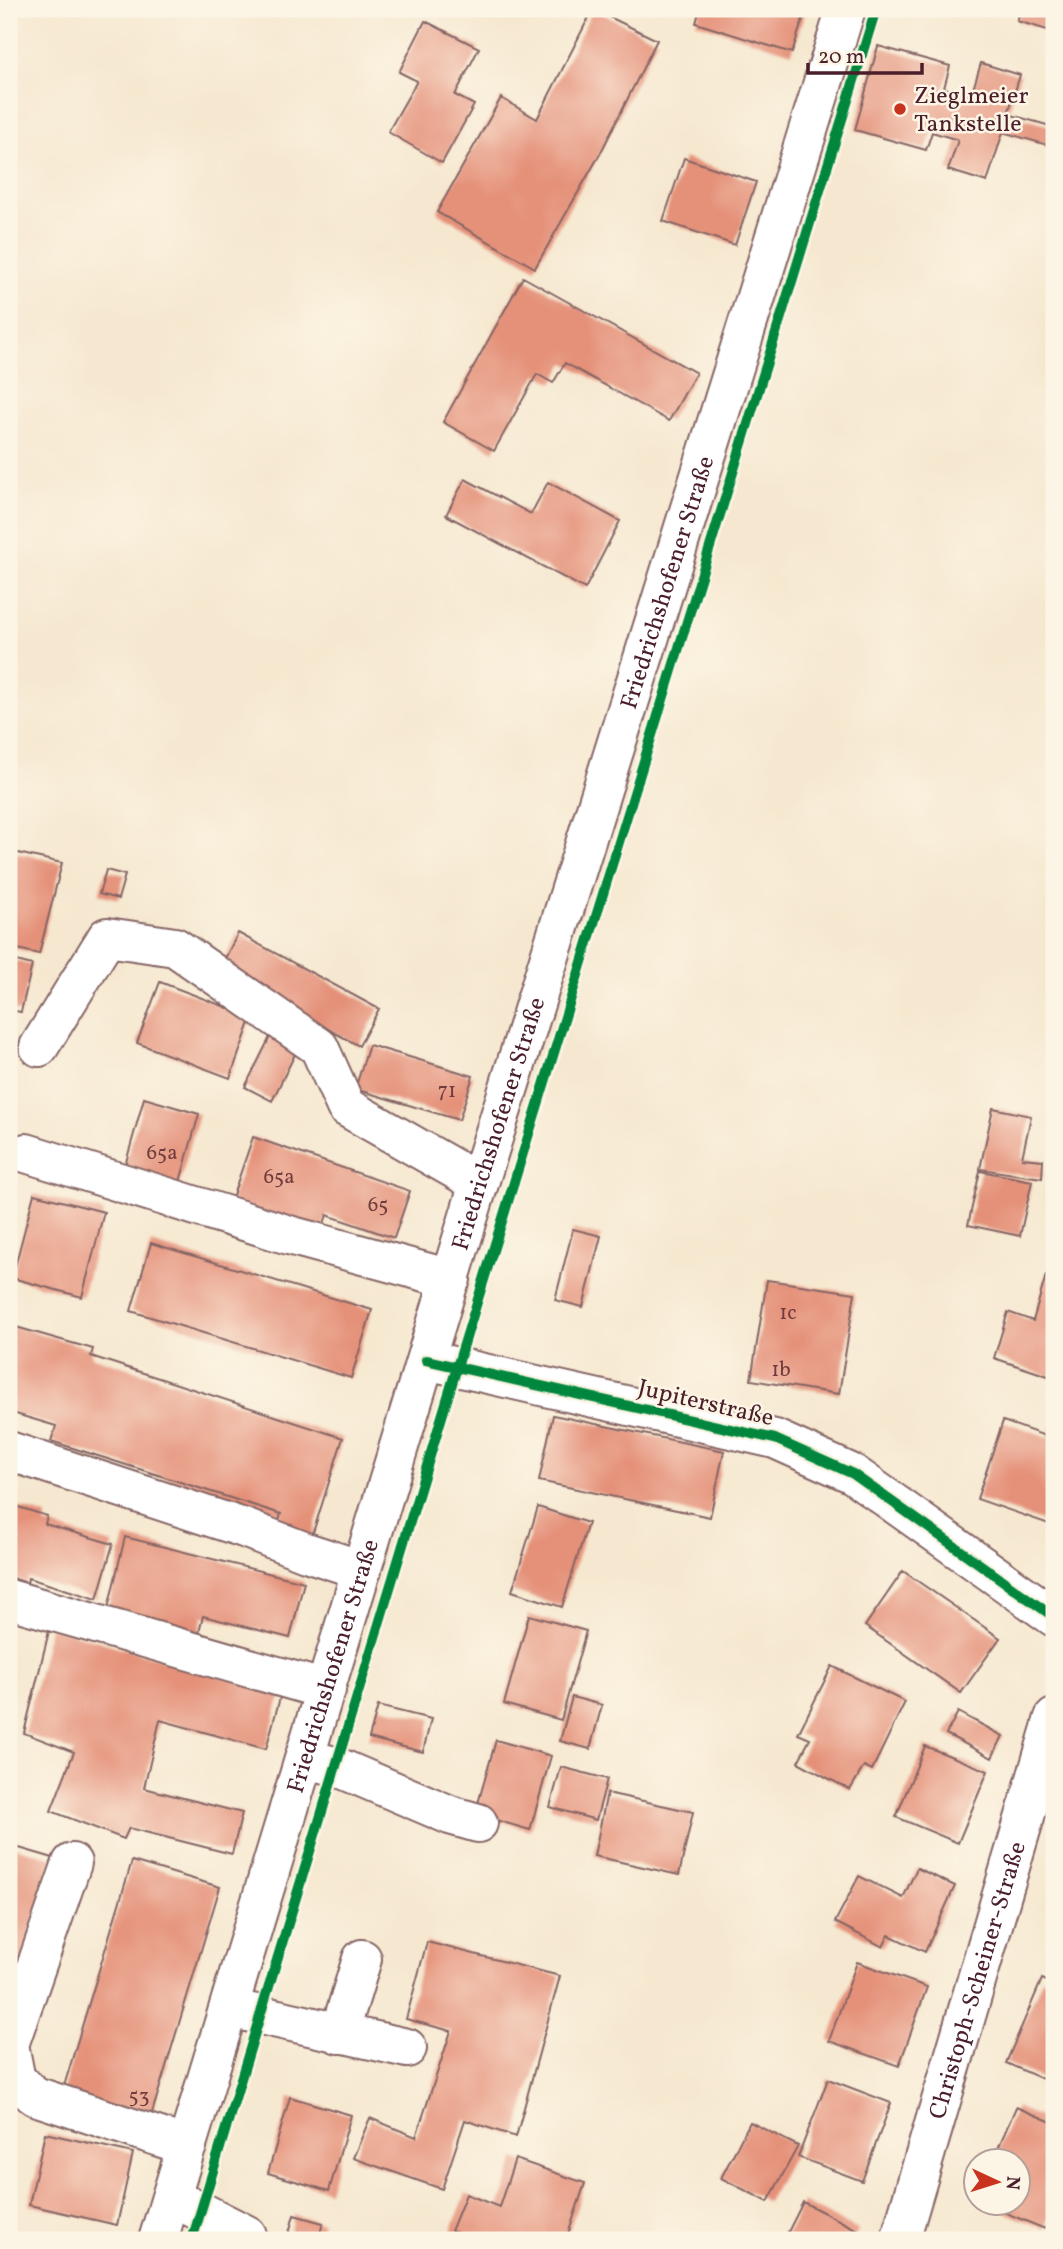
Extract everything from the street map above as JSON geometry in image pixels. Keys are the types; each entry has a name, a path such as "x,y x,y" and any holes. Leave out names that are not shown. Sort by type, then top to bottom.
{"main road":[{"name":"Friedrichshofener Straße","path":"158,2240 450,1279 846,9"},
{"path":"39,1047 107,937 175,947 319,1047 346,1107 480,1183"},
{"path":"26,1153 289,1235 450,1279"},
{"name":"Jupiterstraße","path":"426,1360 775,1439 853,1474 1054,1616"},
{"path":"9,1451 244,1528 362,1570"},
{"path":"9,1599 326,1690"},
{"name":"Christoph-Scheiner-Straße","path":"900,2240 1054,1718"},
{"path":"305,1759 335,1766 438,1810 478,1823"},
{"path":"72,1863 9,2045 16,2080 35,2096 187,2146"},
{"path":"339,2034 362,1959"},
{"path":"229,2008 407,2048"},
{"path":"172,2197 247,2235 248,2240"}],"building":[{"path":"593,9 657,40 600,154 535,268 437,212 501,98 537,119"},
{"path":"700,9 806,9 792,53 696,23"},
{"path":"1021,9 1054,9 1054,32 1017,21"},
{"path":"425,21 479,48 455,95 474,105 442,163 388,132 417,81 399,72"},
{"path":"878,46 950,66 944,88 971,96 981,63 1020,75 1008,114 1054,127 1054,147 1003,132 987,182 948,170 958,140 932,132 926,150 855,130"},
{"path":"684,158 756,182 735,245 663,221"},
{"path":"523,277 696,373 669,421 565,363 553,383 537,374 494,451 443,422"},
{"path":"465,479 531,514 548,482 620,521 585,589 446,515"},
{"path":"9,851 62,863 39,954 9,947"},
{"path":"106,870 125,875 118,899 99,894"},
{"path":"238,933 379,1009 359,1046 219,970"},
{"path":"9,959 32,965 21,1012 9,1010"},
{"path":"160,982 252,1017 230,1078 137,1043"},
{"path":"273,1031 300,1044 272,1101 245,1087"},
{"path":"369,1045 473,1076 459,1120 355,1089"},
{"path":"144,1098 199,1114 176,1196 121,1180"},
{"path":"993,1108 1031,1116 1022,1158 1043,1160 1042,1178 980,1169"},
{"path":"253,1137 410,1191 394,1238 327,1215 321,1232 231,1201"},
{"path":"980,1171 1032,1181 1020,1236 968,1225"},
{"path":"34,1194 104,1212 82,1297 12,1278"},
{"path":"573,1229 601,1236 583,1307 555,1300"},
{"path":"151,1243 372,1310 351,1378 131,1311"},
{"path":"1046,1275 1054,1277 1054,1378 994,1358 1008,1312 1033,1321"},
{"path":"767,1280 855,1293 839,1394 751,1380"},
{"path":"9,1325 93,1349 91,1356 343,1438 310,1542 276,1531 281,1514 51,1441 56,1426 9,1412"},
{"path":"553,1415 724,1451 710,1517 539,1481"},
{"path":"1054,1420 1054,1508 1049,1524 977,1499 1003,1421 1048,1437"},
{"path":"9,1504 47,1516 45,1524 113,1544 97,1599 28,1578 27,1583 9,1577"},
{"path":"538,1507 588,1523 562,1607 512,1591"},
{"path":"125,1537 304,1582 290,1638 203,1616 198,1637 106,1617"},
{"path":"903,1571 1000,1638 961,1693 865,1626"},
{"path":"529,1615 586,1631 561,1720 504,1704"},
{"path":"50,1627 281,1694 266,1749 160,1720 144,1788 242,1813 232,1854 129,1828 124,1839 51,1811 74,1752 24,1733"},
{"path":"832,1666 905,1702 872,1770 864,1766 850,1790 798,1762 810,1739 798,1734"},
{"path":"572,1697 602,1705 590,1749 560,1741"},
{"path":"378,1706 431,1719 423,1752 369,1738"},
{"path":"958,1712 1003,1736 992,1758 946,1734"},
{"path":"496,1740 551,1756 530,1830 475,1814"},
{"path":"925,1746 988,1771 958,1843 896,1817"},
{"path":"561,1767 607,1779 596,1820 550,1807"},
{"path":"607,1793 693,1812 679,1875 594,1856"},
{"path":"9,1845 53,1858 9,2005"},
{"path":"132,1861 220,1887 149,2123 61,2096"},
{"path":"917,1868 955,1886 925,1952 889,1935 883,1947 835,1922 859,1876 903,1898"},
{"path":"427,1942 560,1976 516,2137 465,2120 442,2189 353,2158 370,2118 416,2137 451,2031 406,2019"},
{"path":"857,1962 927,1987 899,2066 829,2041"},
{"path":"1042,1979 1054,1984 1054,2084 1006,2063"},
{"path":"828,2079 891,2103 862,2181 798,2157"},
{"path":"290,2097 351,2115 329,2191 268,2173"},
{"path":"1016,2107 1054,2123 1054,2208 1045,2229 1018,2218 1032,2218 1032,2148 998,2148"},
{"path":"750,2122 798,2146 768,2202 721,2178"},
{"path":"45,2133 133,2153 117,2225 29,2205"},
{"path":"515,2159 585,2183 566,2240 480,2240 451,2231 466,2194 499,2207"},
{"path":"803,2202 858,2230 853,2240 784,2240"},
{"path":"294,2215 323,2223 318,2240 287,2240"}],"cycle path":[{"path":"192,2240 457,1367 876,9"},
{"path":"426,1360 775,1439 853,1474 1054,1617"}],"place":[{"name":"Zieglmeier Tankstelle","path":"900,109"}]}
